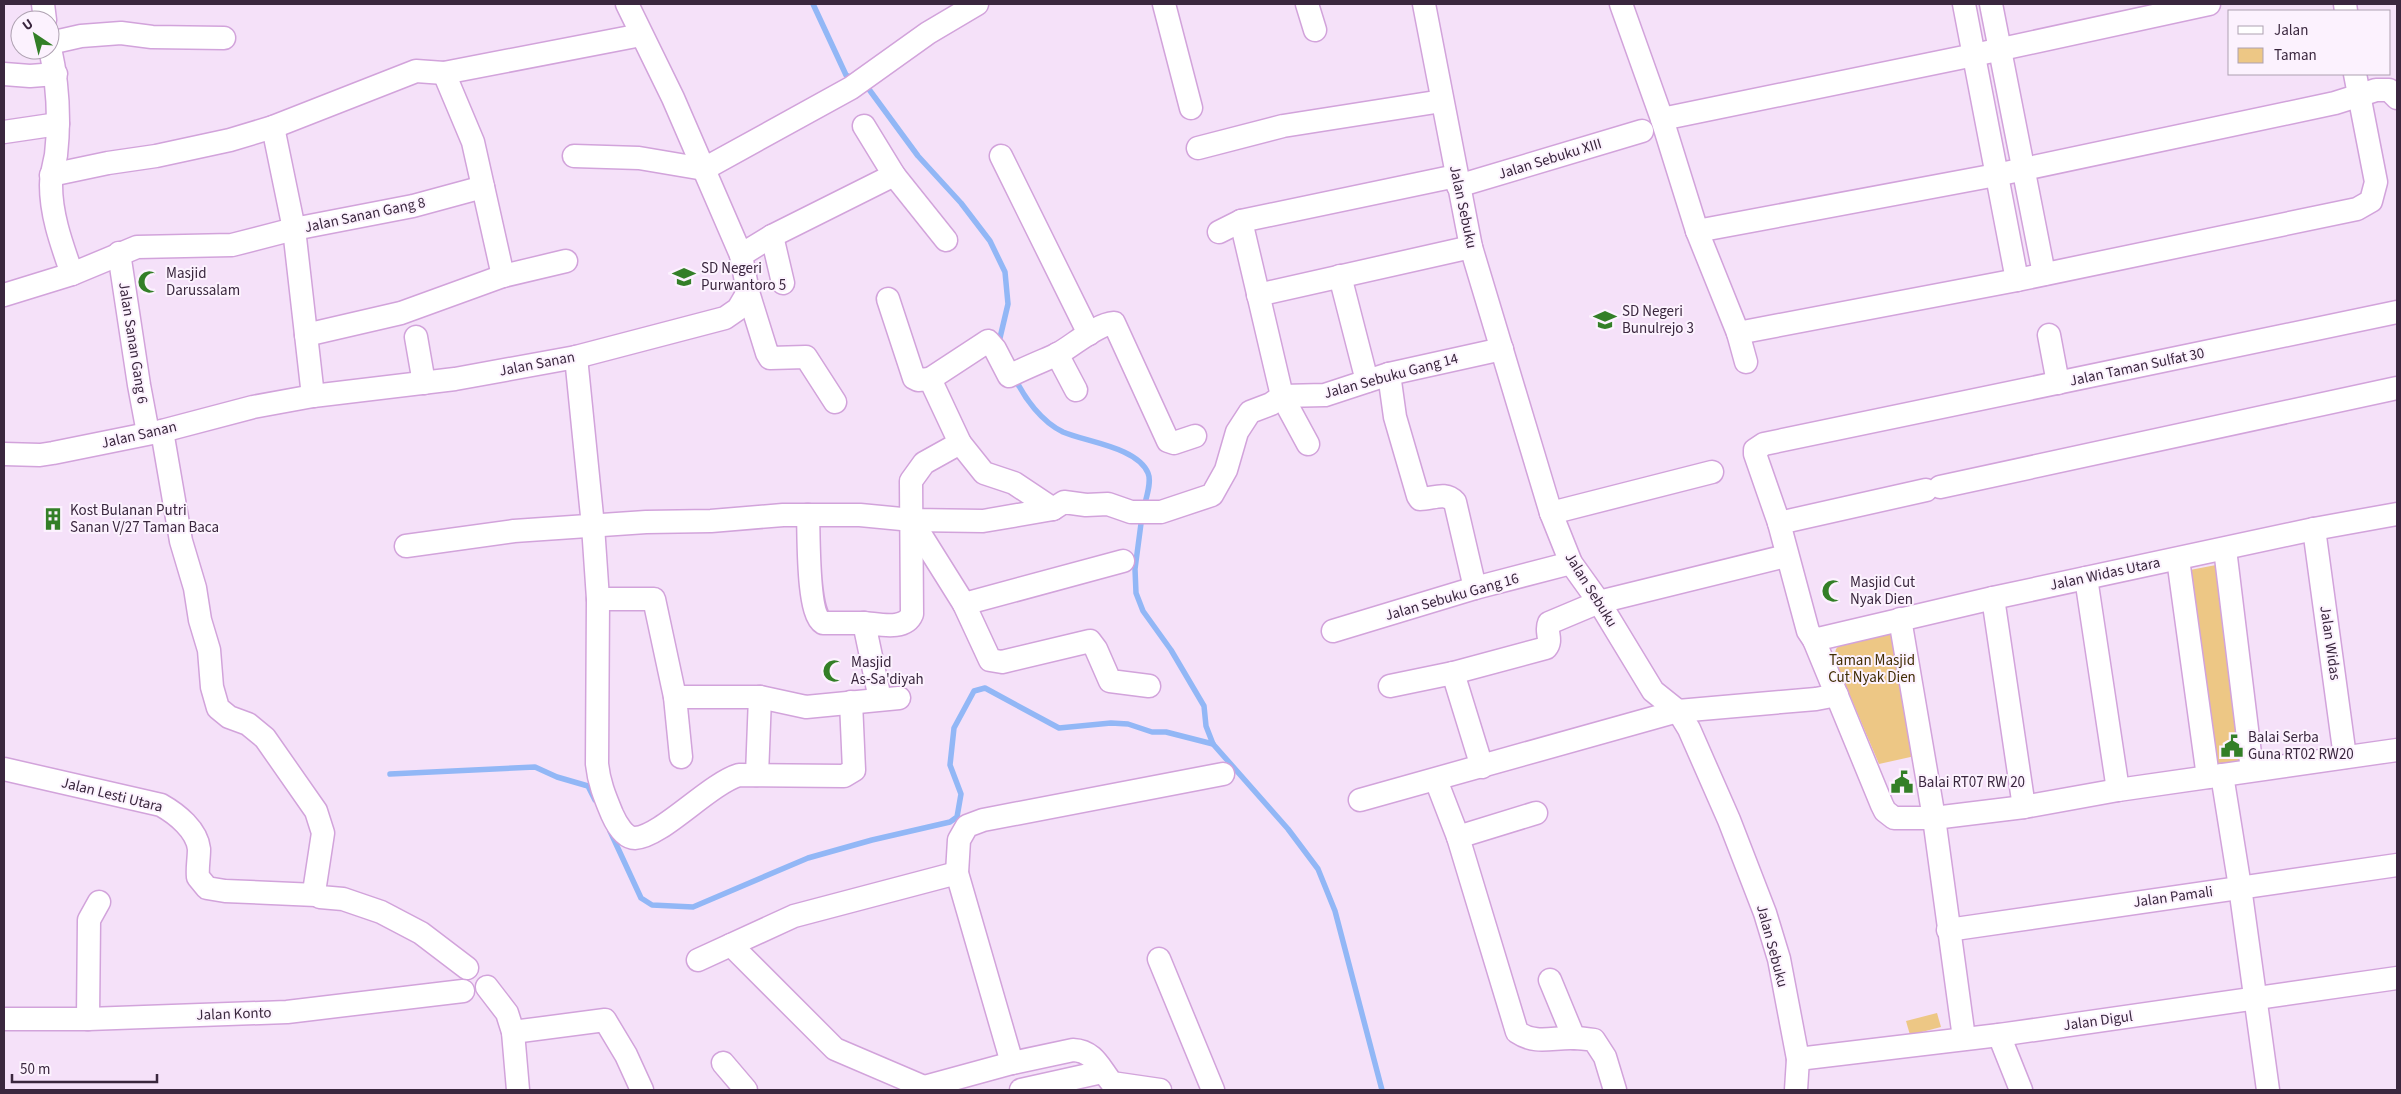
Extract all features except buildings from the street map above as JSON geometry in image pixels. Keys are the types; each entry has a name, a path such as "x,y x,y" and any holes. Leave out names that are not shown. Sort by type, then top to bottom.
{"street":[{"path":"627,4 673,98 741,255 748,292 767,353 770,358 806,357 835,402"},
{"path":"574,156 639,158 704,169 858,83 928,33 976,4"},
{"path":"1164,4 1191,108"},
{"path":"1307,4 1315,30"},
{"name":"Jalan Sebuku","path":"1424,4 1471,247 1551,513 1572,563 1599,602 1653,691 1678,711 1689,729 1725,811 1765,913 1778,959 1798,1059 1796,1090"},
{"path":"1621,4 1662,118 1697,231 1738,333 1746,362"},
{"path":"1964,4 2017,280"},
{"path":"1991,4 2044,274"},
{"path":"1662,118 1974,55 1999,48 2209,4"},
{"path":"60,41 80,36 121,33 152,38 224,38"},
{"path":"52,175 230,140 273,126 416,72 444,73 641,35"},
{"path":"53,60 59,110 56,155 52,175 52,200 57,229 72,274"},
{"path":"444,73 473,142 503,276"},
{"path":"4,74 30,76 56,74"},
{"path":"1697,231 1996,175 2335,103 2357,84"},
{"path":"2357,84 2376,90 2390,90 2397,98"},
{"path":"1738,333 2017,280 2348,211 2364,205 2371,201 2376,182 2357,84"},
{"path":"1198,148 1282,126 1442,101"},
{"path":"4,132 58,124"},
{"path":"4,295 72,274 137,247 232,245 294,229 273,126"},
{"path":"864,126 894,176 946,240"},
{"name":"Jalan Sebuku XIII","path":"1219,232 1242,221 1457,181 1642,131"},
{"path":"1001,156 1089,334"},
{"path":"741,255 772,236 894,176"},
{"name":"Jalan Sanan Gang 8","path":"313,396 294,229 413,206 483,187"},
{"path":"1242,221 1282,396 1308,444"},
{"path":"772,236 783,284"},
{"path":"1258,295 1471,247"},
{"name":"Jalan Sanan Gang 6","path":"119,253 139,385 155,432 181,541 195,588 200,620 209,650 212,687 221,713 248,724 265,738 316,811 323,833 314,888 316,896"},
{"path":"306,335 401,313 503,276 566,261"},
{"path":"1340,276 1367,381"},
{"name":"Jalan Sanan","path":"4,454 40,455 99,445 253,407 313,396 454,379 576,357 724,318 738,309 748,292"},
{"path":"888,299 914,378 918,380 930,379 988,341 995,349 1009,376 1047,358 1111,323 1116,326 1168,441 1174,443 1195,436"},
{"name":"Jalan Taman Sulfat 30","path":"1779,523 1755,454 1759,446 2397,312"},
{"path":"2049,335 2058,384"},
{"path":"416,337 424,383"},
{"name":"Jalan Sebuku Gang 14","path":"406,546 514,531 808,515 860,515 912,520 983,521 1052,509 1064,502 1086,505 1108,504 1131,512 1161,512 1212,495 1226,470 1237,432 1244,419 1250,412 1270,404 1282,396 1325,395 1389,374 1502,349"},
{"path":"576,357 593,526 598,599 597,764 600,786 621,830 629,836 636,838 651,833 731,777 739,775 844,776 852,773 854,770 851,702"},
{"path":"1047,358 1076,390"},
{"path":"1389,374 1395,417 1418,496 1420,499 1445,496 1450,497 1455,502 1475,588"},
{"path":"930,379 960,442 984,473 1014,483 1052,509"},
{"path":"2397,388 1779,523 1808,631 1814,640 1885,811 1894,818 1934,818 2024,807 2118,790 2397,750"},
{"path":"808,515 810,586 816,616 823,623 904,624 912,614 910,481 924,463 960,442"},
{"path":"1551,513 1712,472"},
{"name":"Jalan Widas Utara","path":"1814,640 1993,598 2314,529 2397,514"},
{"path":"912,520 964,604 987,656 995,662 1090,641 1096,649 1110,682 1149,686"},
{"name":"Jalan Widas","path":"2314,529 2345,758"},
{"path":"2225,549 2252,770"},
{"path":"1390,686 1454,673 1546,648 1549,641 1549,623 1599,602 1786,556"},
{"path":"2178,559 2215,776 2240,887 2268,1090"},
{"path":"964,604 1123,561"},
{"name":"Jalan Sebuku Gang 16","path":"1333,631 1475,588 1572,563"},
{"path":"2086,578 2118,790"},
{"path":"1993,598 2024,807"},
{"path":"598,599 654,599 674,697 681,757"},
{"path":"1900,619 1934,818 1964,1038"},
{"path":"674,697 760,697 806,707 890,699 864,623"},
{"path":"1454,673 1482,767"},
{"path":"1360,800 1678,711 1816,700 1837,695"},
{"path":"757,775 760,697"},
{"name":"Jalan Lesti Utara","path":"4,769 161,805 172,811 195,834 198,840 198,877 207,888 225,891 343,899 381,912 421,934 467,968"},
{"path":"1012,1063 957,873 958,840 967,826 983,820 1223,774"},
{"path":"1436,780 1458,837 1516,1032 1526,1038 1540,1041 1574,1038 1594,1040 1605,1056 1615,1090"},
{"path":"1458,837 1536,813"},
{"name":"Jalan Pamali","path":"1948,930 2397,865"},
{"path":"698,960 794,916 957,873"},
{"path":"88,1019 89,920 99,902"},
{"path":"731,945 835,1049 925,1088 1012,1063 1074,1050 1084,1051 1094,1058 1108,1082"},
{"path":"1159,959 1213,1090"},
{"path":"487,987 476,995 471,995 463,991 459,978 467,968 476,966 484,970 488,978 487,987 507,1013 513,1032 518,1090"},
{"name":"Jalan Digul","path":"1798,1059 1999,1035 2397,978"},
{"path":"1550,980 1574,1038"},
{"name":"Jalan Konto","path":"4,1019 88,1019 287,1012 463,991"},
{"path":"513,1032 606,1020 626,1055 642,1090"},
{"path":"1999,1035 2021,1090"},
{"path":"723,1063 746,1090"},
{"path":"1021,1090 1108,1082 1160,1090"}],"green space":[{"path":"2216,565 2243,761 2216,765 2190,570"},
{"name":"Taman Masjid Cut Nyak Dien","path":"1890,632 1896,635 1915,756 1879,764 1834,658 1836,649 1842,642"},
{"path":"1937,1013 1941,1027 1910,1035 1906,1021"}],"waterway":[{"path":"813,4 846,75 855,80"},
{"path":"863,85 868,88 918,156 961,203 990,241 1005,272 1008,304 999,342"},
{"path":"1015,378 1034,409 1055,428 1073,436 1122,451 1142,464 1149,477 1144,507"},
{"path":"1142,516 1135,569 1136,593 1143,611 1171,650 1204,706 1206,726 1213,744 1288,829 1318,869 1335,911 1382,1090"},
{"path":"610,831 641,898 652,905 693,907 808,858 872,840 950,822 957,817 961,794 950,765 954,728 974,691 985,688 1059,728 1111,723 1128,724 1152,732 1166,732 1213,744"},
{"path":"390,774 535,767 557,777 588,786 595,800"}],"place":[{"name":"SD Negeri Purwantoro 5","path":"684,277"},
{"name":"Masjid Darussalam","path":"149,282"},
{"name":"SD Negeri Bunulrejo 3","path":"1605,320"},
{"name":"Kost Bulanan Putri Sanan V/27 Taman Baca","path":"53,519"},
{"name":"Masjid Cut Nyak Dien","path":"1833,591"},
{"name":"Masjid As-Sa'diyah","path":"834,671"},
{"name":"Balai Serba Guna RT02 RW20","path":"2232,746"},
{"name":"Balai RT07 RW 20","path":"1902,782"}]}
